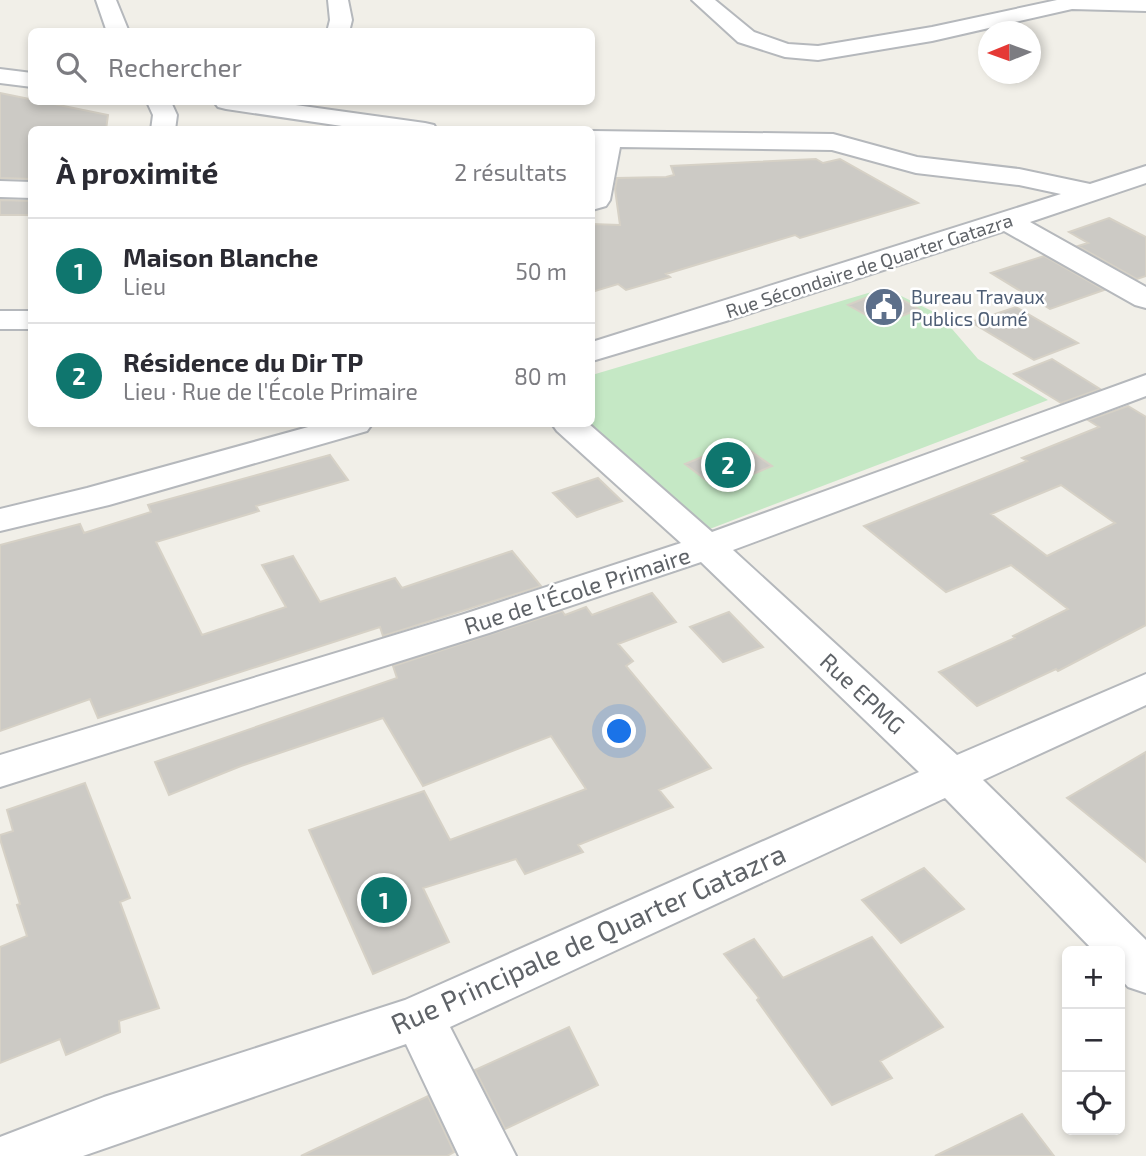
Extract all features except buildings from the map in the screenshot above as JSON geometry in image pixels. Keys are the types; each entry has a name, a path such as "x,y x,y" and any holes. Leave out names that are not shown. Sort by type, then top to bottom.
{"street":[{"path":"106,0 116,28"},
{"path":"338,0 341,20 339,28"},
{"path":"702,0 729,24 755,41 785,50 818,53 932,34 1072,3 1146,5"},
{"path":"0,76 28,80"},
{"path":"160,105 165,115 164,126"},
{"path":"286,105 306,106 405,126"},
{"path":"595,200 600,140 833,142 916,165 1019,177 1091,192"},
{"name":"Rue Sécondaire de Quarter Gatazra","path":"595,351 715,315 1146,174"},
{"path":"0,189 28,190"},
{"path":"1007,221 1146,299"},
{"path":"0,320 28,320"},
{"name":"Rue de l'École Primaire","path":"0,771 475,624 707,547 1146,385"},
{"path":"0,520 96,497 344,427"},
{"name":"Rue EPMG","path":"572,427 707,547 951,776 1146,972"},
{"name":"Rue Principale de Quarter Gatazra","path":"18,1156 104,1122 419,1017 1146,688"},
{"path":"419,1017 488,1156"}],"green space":[{"path":"885,288 940,315 978,359 1048,400 707,530 583,427 595,427 595,374"}],"place":[{"name":"Bureau Travaux Publics Oumé","path":"884,307"},
{"name":"Résidence du Dir TP","path":"728,465"},
{"name":"Maison Blanche","path":"384,900"}]}
